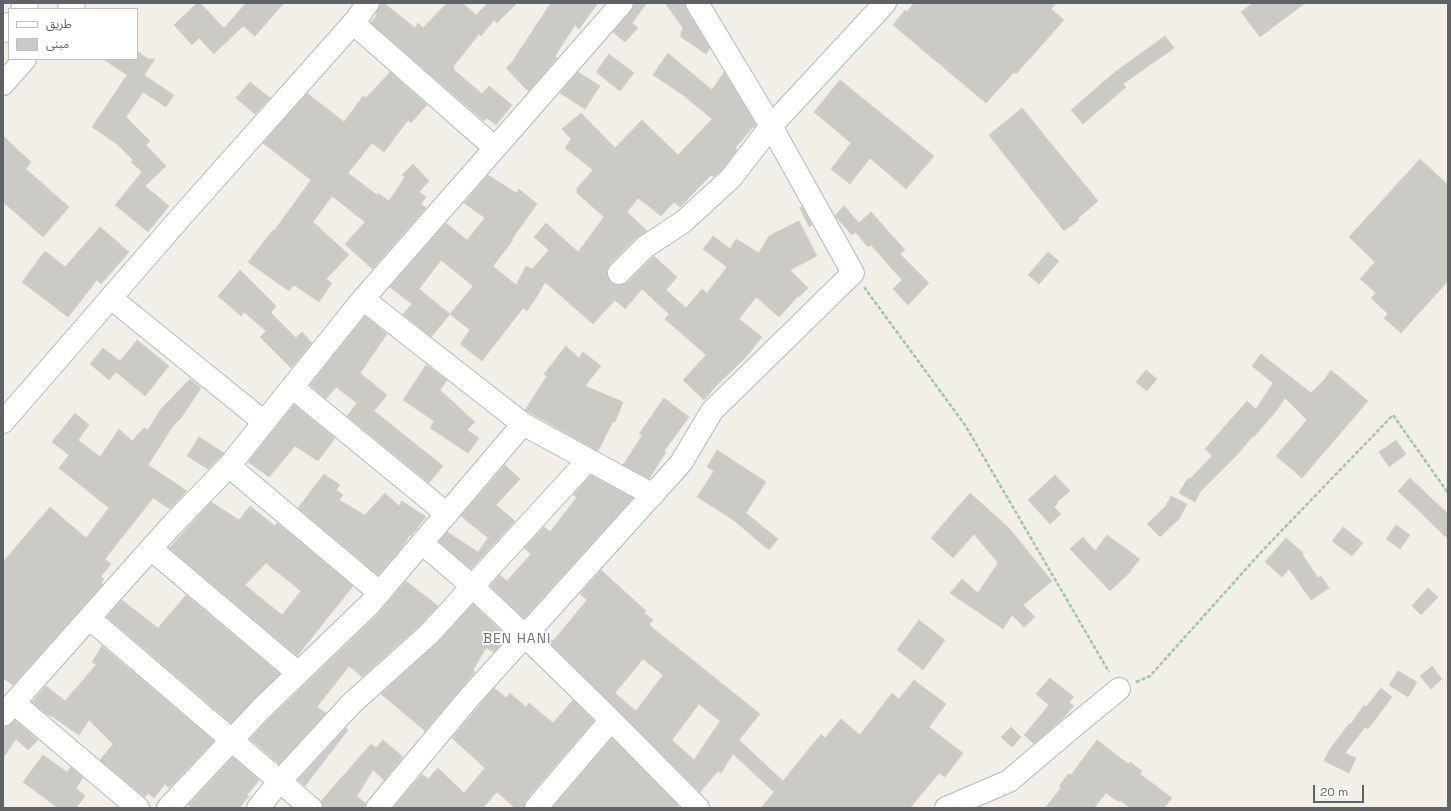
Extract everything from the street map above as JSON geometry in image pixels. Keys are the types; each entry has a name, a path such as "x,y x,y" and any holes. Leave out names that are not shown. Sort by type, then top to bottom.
{"street":[{"path":"3,422 353,23 368,3"},
{"path":"138,808 9,709 151,549 229,466 363,299 622,3"},
{"path":"377,808 468,699 681,464 712,411 853,272 771,126 697,3"},
{"path":"619,273 645,247 684,222 731,178 771,126 885,3"},
{"path":"353,23 495,148"},
{"path":"3,84 24,60"},
{"path":"111,298 264,422"},
{"path":"363,299 523,424 653,495"},
{"path":"292,387 446,514"},
{"path":"168,808 261,709 370,604 523,424"},
{"path":"258,808 280,781 352,703 429,634 588,460"},
{"path":"229,466 380,593"},
{"path":"422,543 472,586 525,636 612,720 698,808"},
{"path":"151,549 298,673"},
{"path":"89,618 311,808"},
{"path":"946,808 1009,781 1068,730 1119,689"},
{"path":"536,808 612,720"}],"path":[{"path":"853,272 965,425 1119,689 1150,676 1263,550 1393,415 1448,493"}],"building":[{"path":"197,3 200,3 224,28 246,3 284,3 255,36 243,26 214,54 199,38 192,45 174,25"},
{"path":"381,3 384,3 415,28 418,23 423,28 447,3 463,3 476,15 488,3 517,3 497,23 494,20 481,36 479,34 453,67 455,69 454,70 482,94 489,86 512,105 496,125 487,118 484,121 371,23 377,15 376,14"},
{"path":"551,3 598,3 579,29 575,25 555,56 557,58 529,91 506,68 512,62"},
{"path":"634,3 647,3 632,23 638,28 625,42 613,32 631,11"},
{"path":"665,3 685,3 686,9 710,48 706,54 681,37 683,28"},
{"path":"914,3 1056,3 1051,9 1064,20 1016,74 1014,72 986,103 893,25 905,10 907,12"},
{"path":"1253,3 1305,3 1260,37 1241,12"},
{"path":"1165,36 1174,48 1123,84 1126,87 1083,124 1071,110 1115,72"},
{"path":"138,52 148,59 155,59 144,75 174,95 166,107 143,92 126,117 150,141 146,145 166,166 145,186 169,206 148,232 115,205 142,172 131,162 133,160 117,144 92,127 127,75 104,60 138,60"},
{"path":"668,53 712,90 724,72 756,125 735,148 737,150 722,170 713,177 711,175 680,207 674,202 661,216 638,198 627,212 647,231 636,238 610,264 607,270 607,276 610,282 616,285 622,285 628,282 654,256 677,277 666,290 686,308 702,289 707,293 727,267 703,249 713,236 730,249 736,239 759,253 769,236 799,221 817,256 790,270 808,288 799,297 798,296 779,317 756,297 739,319 762,337 746,357 704,400 683,380 706,355 665,319 669,314 642,289 625,309 615,300 593,324 545,282 527,311 523,308 482,361 460,344 470,330 450,314 431,337 403,314 412,304 390,287 446,223 467,240 485,218 464,203 488,175 516,193 519,189 537,204 512,239 513,240 493,266 516,285 526,266 532,269 549,250 534,237 546,223 578,252 604,217 577,193 577,188 593,170 565,148 571,139 562,129 581,113 615,148 642,120 678,155 712,119 683,95 653,75","holes":["441,260 473,286 450,314 419,289"]},
{"path":"609,54 634,73 620,91 596,72"},
{"path":"390,72 427,105 411,123 408,120 384,152 372,143 348,173 377,195 378,193 389,201 405,177 402,175 413,164 429,181 419,192 426,197 421,204 426,208 372,269 345,244 365,222 332,196 313,222 349,255 326,279 332,283 319,302 294,285 289,291 248,262 273,230 274,231 311,180 263,143 307,93 344,122 363,96 366,98"},
{"path":"578,72 600,86 585,109 560,93"},
{"path":"840,80 934,156 906,189 870,158 850,184 831,169 851,143 814,112"},
{"path":"250,82 270,98 255,114 236,98"},
{"path":"1022,108 1098,201 1078,218 1079,220 1064,231 989,135"},
{"path":"3,136 31,162 26,169 69,207 43,237 3,202"},
{"path":"1420,159 1448,185 1448,281 1401,333 1384,318 1388,314 1371,298 1376,293 1360,279 1375,262 1349,237"},
{"path":"844,206 859,223 871,212 905,250 900,254 929,283 908,305 893,289 902,280 871,245 868,247 855,232 852,235 836,217 835,215"},
{"path":"802,207 812,225 809,227 800,208"},
{"path":"100,227 129,252 101,284 97,280 68,317 22,282 45,251 65,267"},
{"path":"1048,252 1059,261 1039,284 1028,275"},
{"path":"240,270 276,306 271,313 296,338 302,332 312,343 291,368 260,337 266,331 244,312 241,316 218,296"},
{"path":"365,316 387,334 360,373 387,395 374,411 443,466 429,483 347,416 357,403 336,387 326,399 310,385"},
{"path":"137,340 169,366 145,396 116,372 109,380 90,364 103,348 120,361"},
{"path":"566,346 579,358 583,352 601,366 585,386 623,402 615,422 613,421 598,451 525,410 547,376 544,374"},
{"path":"1261,354 1311,393 1324,380 1331,370 1368,401 1302,478 1276,456 1307,420 1285,398 1254,437 1253,436 1235,457 1200,492 1195,502 1179,493 1188,478 1190,479 1212,456 1205,449 1247,401 1256,409 1273,383 1252,366"},
{"path":"426,365 447,380 440,390 475,422 467,430 479,438 468,453 430,428 434,421 403,400"},
{"path":"1146,370 1157,379 1147,391 1136,382"},
{"path":"190,379 201,388 181,418 173,426 148,465 187,491 170,509 153,498 105,559 111,564 101,576 104,579 101,583 103,584 13,685 3,678 3,562 50,507 86,538 109,508 59,468 69,455 52,442 75,413 89,425 78,440 100,457 119,429 132,441 144,428 148,430 160,410"},
{"path":"664,398 689,417 664,451 666,452 649,479 623,465 642,436 639,434"},
{"path":"294,405 335,438 318,461 295,446 269,477 248,462"},
{"path":"199,437 224,453 208,469 187,456"},
{"path":"1396,440 1406,454 1389,467 1379,452"},
{"path":"717,450 766,482 746,513 778,539 769,550 732,519 697,497 714,471 707,467"},
{"path":"505,465 520,479 496,505 515,521 471,569 439,542 447,532 478,552 488,538 461,516"},
{"path":"324,474 340,485 336,490 343,495 339,500 365,515 385,493 399,506 402,501 426,517 378,575 298,508"},
{"path":"591,475 633,498 524,618 490,586 500,575 507,581 531,554 524,548 544,527 550,532 577,497 573,495"},
{"path":"1055,475 1070,491 1057,502 1058,503 1054,507 1061,514 1050,524 1028,500"},
{"path":"1410,478 1448,514 1448,539 1398,491"},
{"path":"970,493 1009,528 1052,581 1023,605 1035,617 1024,627 1012,615 1003,629 950,593 962,579 978,593 998,563 974,534 953,558 931,538"},
{"path":"1171,496 1187,504 1179,519 1160,537 1147,524 1165,507"},
{"path":"211,502 239,520 250,506 275,526 277,523 353,586 297,656 169,548","holes":["266,563 301,591 282,615 245,585"]},
{"path":"1396,525 1410,535 1400,549 1386,539"},
{"path":"1343,527 1363,543 1352,556 1332,541"},
{"path":"1107,535 1140,559 1129,573 1110,591 1070,549 1083,537 1095,551"},
{"path":"1286,538 1303,553 1302,554 1318,578 1321,576 1329,588 1311,600 1289,569 1282,577 1265,562"},
{"path":"601,570 646,611 644,613 653,620 649,625 760,714 739,740 783,781 821,734 825,738 841,719 860,735 892,693 899,699 914,680 946,704 929,727 963,753 945,777 939,773 910,808 761,808 774,792 733,754 721,773 718,771 700,792 542,635 544,634 553,641 587,600 580,594","holes":["643,659 663,675 636,711 615,693","699,704 720,721 694,760 672,740"]},
{"path":"406,581 438,606 420,625 362,677 349,666 317,707 326,713 279,764 250,739 379,613"},
{"path":"1428,588 1438,597 1421,615 1412,606"},
{"path":"186,595 280,674 231,723 107,617 122,600 158,628"},
{"path":"473,604 507,637 494,652 486,648 473,670 475,672 425,731 381,694 437,643"},
{"path":"919,620 945,640 923,670 897,650"},
{"path":"102,646 214,741 169,788 165,784 154,798 148,793 145,797 100,760 113,744 89,720 79,735 50,715 49,716 32,702 46,686 65,701 96,665 92,662"},
{"path":"1432,666 1442,679 1431,689 1420,676"},
{"path":"1398,671 1417,682 1408,697 1389,685"},
{"path":"1050,678 1074,697 1069,702 1074,706 1034,744 1024,735 1049,705 1036,694"},
{"path":"494,688 506,698 510,693 526,707 529,703 553,723 573,700 594,721 526,800 524,808 515,808 497,792 483,808 393,808 422,774 428,779 438,768 464,793 485,768 452,738"},
{"path":"1381,688 1392,697 1368,729 1365,727 1345,753 1356,758 1349,773 1324,761 1330,749 1349,724 1350,725 1364,705 1366,707"},
{"path":"15,720 38,740 28,750 16,739 3,758 3,727 7,727"},
{"path":"1011,727 1021,737 1012,747 1001,737"},
{"path":"346,728 348,730 305,786 298,780"},
{"path":"612,738 678,805 676,808 552,808"},
{"path":"383,740 403,757 384,780 373,770 357,796 366,804 365,808 323,808 321,801 371,744 376,748"},
{"path":"1097,740 1128,764 1130,762 1142,771 1140,774 1172,798 1164,808 1130,808 1120,800 1119,802 1106,793 1094,808 1045,808 1061,788 1059,786 1068,774 1071,775"},
{"path":"43,755 67,772 71,767 83,778 76,788 85,796 76,808 58,808 23,782"},
{"path":"233,757 259,780 239,808 192,808 188,805"}],"district":[{"name":"BEN HANI","path":"517,639"}]}
